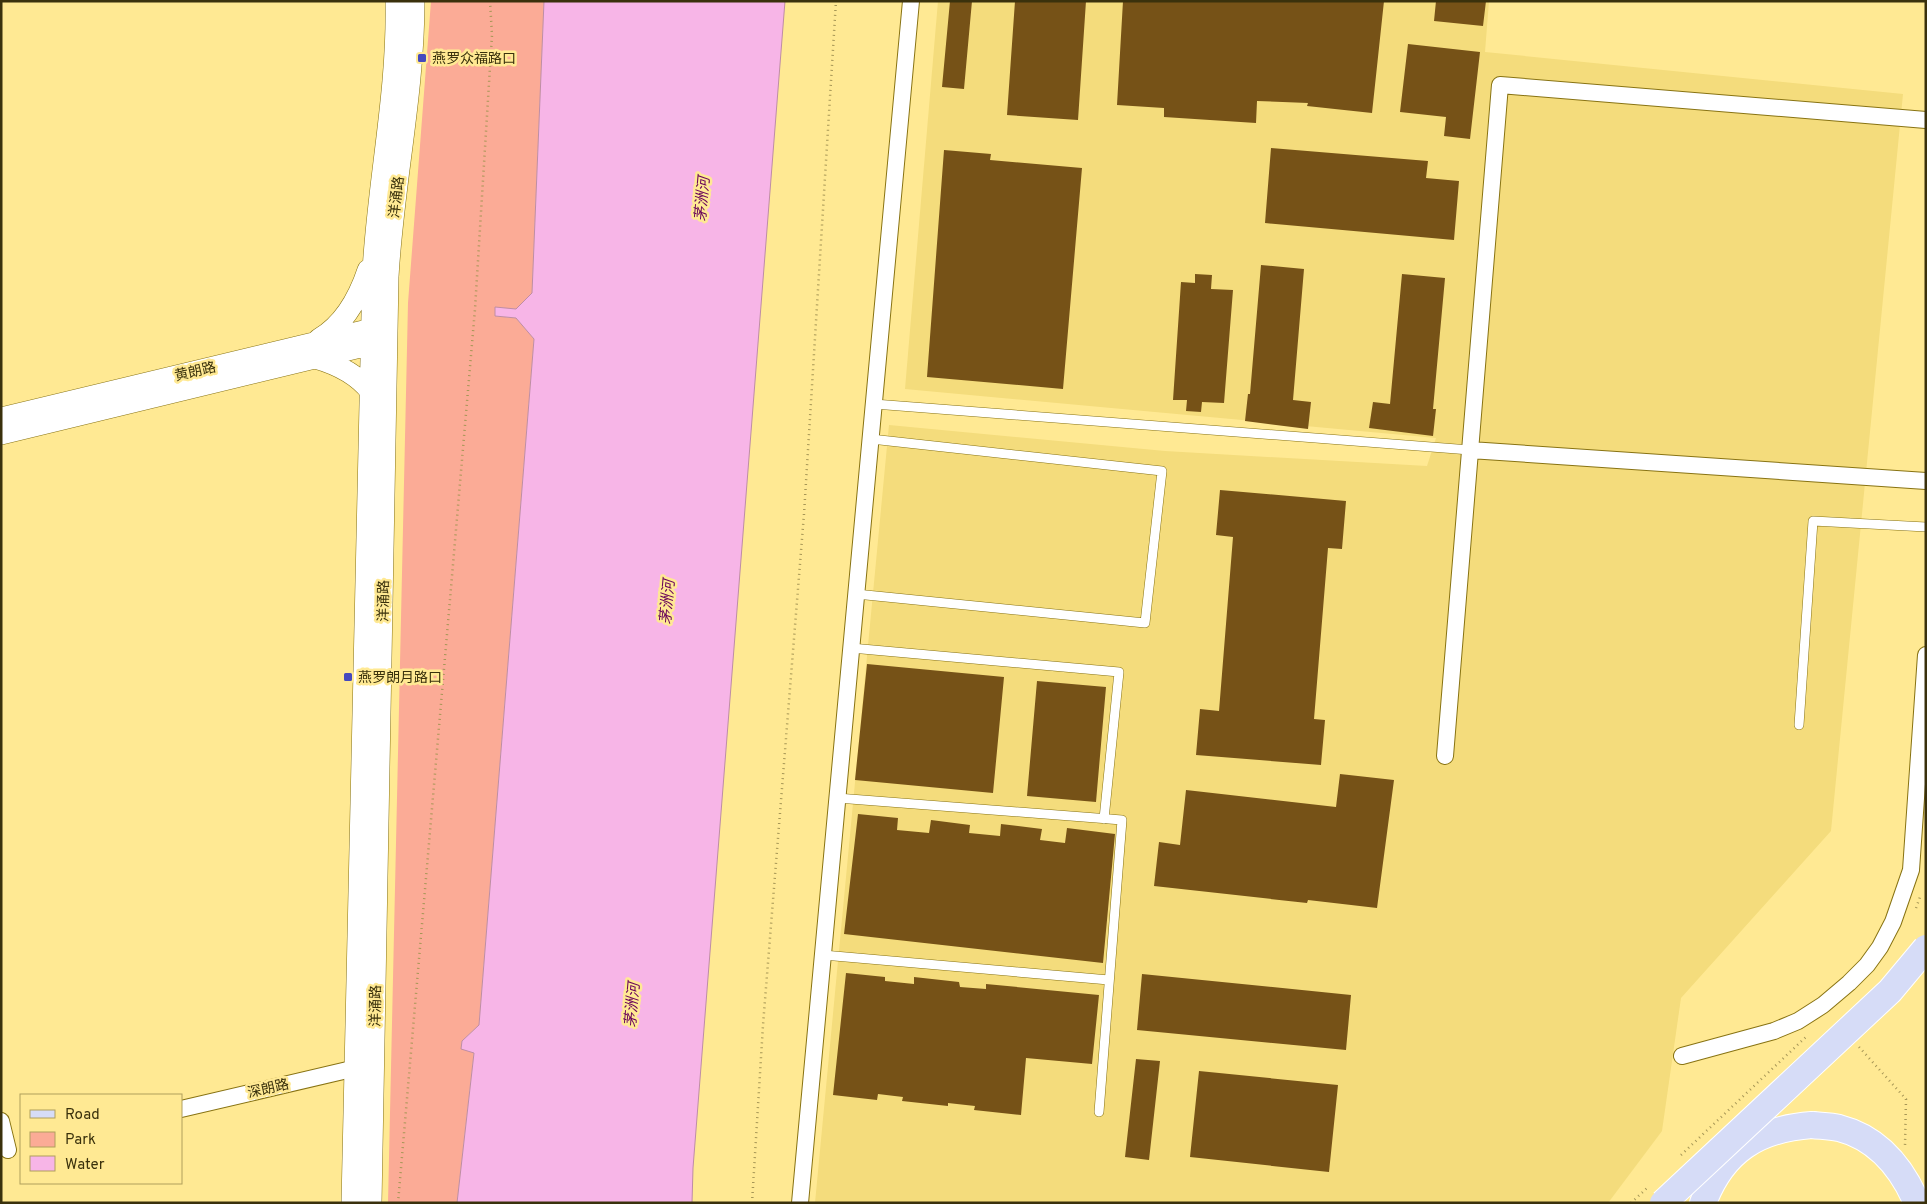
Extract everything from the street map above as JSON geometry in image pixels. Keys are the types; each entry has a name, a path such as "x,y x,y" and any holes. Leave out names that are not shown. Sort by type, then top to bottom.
{"main road":[{"path":"1658,1193 1890,991 1926,948"},
{"path":"1703,1203 1710,1185 1726,1162 1746,1144 1766,1133 1780,1129 1812,1125 1839,1128 1877,1147 1894,1162 1918,1203"}],"street":[{"name":"洋涌路","path":"371,1203 380,337 374,246 393,78 396,1"},
{"name":"洋涌路","path":"352,1203 372,392 410,88 414,1"},
{"path":"800,1203 912,1"},
{"path":"1445,756 1500,86 1926,120"},
{"path":"372,392 357,378 314,350 354,303 365,278 374,246"},
{"name":"黄朗路","path":"1,418 380,337"},
{"name":"黄朗路","path":"1,434 314,350"},
{"path":"1470,450 1926,481"},
{"path":"1682,1056 1774,1031 1798,1021 1823,1005 1849,983 1867,965 1880,947 1893,922 1911,870 1926,655"},
{"name":"深朗路","path":"182,1109 356,1068"},
{"path":"1,1121 10,1149"}],"lane":[{"path":"874,404 1470,450"},
{"path":"856,594 1145,623 1162,471 871,439"},
{"path":"1799,725 1813,521 1926,527"},
{"path":"851,648 1119,672 1104,819"},
{"path":"837,798 1122,820 1099,1112"},
{"path":"822,955 1109,980"}],"path":[{"path":"398,1203 474,319 492,35 490,1"},
{"path":"752,1203 763,1024 804,514 836,1"},
{"path":"1913,913 1922,890"},
{"path":"1681,1156 1809,1034"},
{"path":"1855,1042 1906,1099 1905,1146"},
{"path":"1632,1203 1658,1193"}],"shaded area":[{"path":"938,1 1489,1 1485,52 1903,94 1831,831 1681,998 1662,1131 1608,1203 815,1203 889,425 1165,451 1427,466 1436,438 905,389"}],"green space":[{"path":"431,1 544,1 532,293 516,310 495,307 495,316 516,318 534,339 479,1025 462,1041 461,1048 474,1052 457,1203 388,1203 408,303"}],"water":[{"name":"茅洲河","path":"544,1 785,1 693,1168 692,1203 457,1203 474,1053 461,1049 462,1041 479,1025 534,339 516,318 495,316 495,307 516,309 532,293"}],"building":[{"path":"950,1 972,1 964,89 942,87"},
{"path":"1015,1 1086,1 1078,120 1007,115"},
{"path":"1123,1 1384,1 1372,113 1307,106 1308,103 1257,101 1256,123 1164,117 1164,108 1117,105"},
{"path":"1436,1 1486,1 1483,26 1434,21"},
{"path":"1408,44 1480,52 1470,139 1444,136 1446,117 1400,112"},
{"path":"1271,148 1428,161 1426,178 1459,181 1454,240 1265,223"},
{"path":"944,150 991,154 990,160 1082,168 1063,389 927,377"},
{"path":"1261,265 1304,269 1293,400 1311,402 1308,429 1245,421 1248,394 1250,394"},
{"path":"1195,274 1212,275 1211,289 1233,290 1224,403 1202,402 1201,412 1186,411 1187,400 1173,400 1181,282 1195,283"},
{"path":"1402,274 1445,278 1433,409 1436,409 1433,436 1369,428 1373,402 1390,404"},
{"path":"1220,490 1346,501 1342,549 1328,548 1314,719 1325,720 1321,765 1196,755 1200,709 1219,711 1233,537 1216,535"},
{"path":"867,664 1004,677 993,793 855,780"},
{"path":"1037,681 1106,687 1096,802 1027,796"},
{"path":"1340,774 1394,780 1377,908 1308,900 1307,903 1154,886 1159,842 1180,845 1186,790 1336,807"},
{"path":"858,814 898,818 897,830 929,833 931,820 970,825 969,833 1000,836 1001,824 1042,829 1040,840 1065,843 1067,828 1115,834 1103,963 844,934"},
{"path":"846,973 885,977 885,981 914,984 914,977 959,982 960,987 986,989 986,984 1099,995 1092,1064 1026,1058 1021,1115 974,1110 975,1106 948,1103 948,1106 902,1101 903,1097 878,1094 877,1100 833,1095"},
{"path":"1142,974 1351,995 1346,1050 1137,1030"},
{"path":"1136,1059 1160,1061 1149,1160 1125,1157"},
{"path":"1199,1071 1338,1085 1329,1172 1190,1157"}],"place":[{"name":"燕罗众福路口","path":"422,58"},
{"name":"燕罗朗月路口","path":"348,677"}]}
